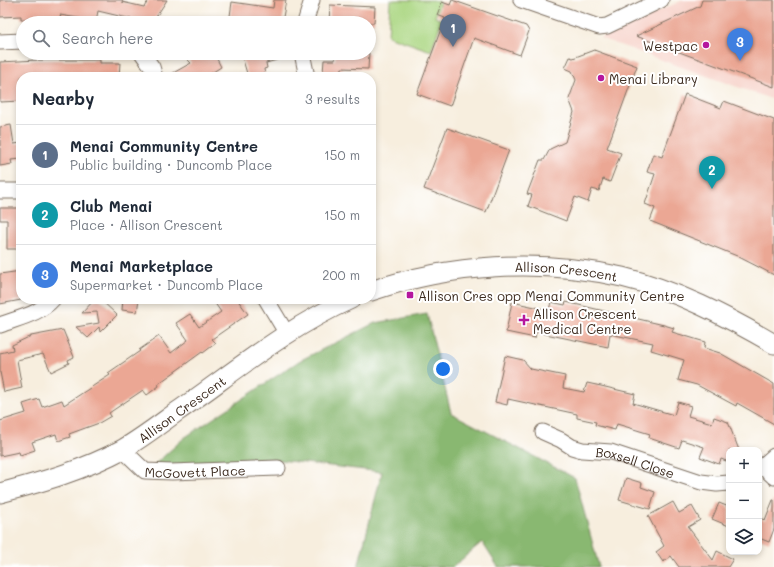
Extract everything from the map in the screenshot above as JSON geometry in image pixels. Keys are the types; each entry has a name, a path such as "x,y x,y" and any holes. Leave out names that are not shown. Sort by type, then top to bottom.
{"street":[{"path":"307,16 312,0"},
{"path":"521,0 599,27 607,26 661,0"},
{"path":"0,42 16,41"},
{"path":"147,60 154,72"},
{"path":"303,60 306,72"},
{"path":"0,191 16,191"},
{"name":"Allison Crescent","path":"376,289 416,278 478,268 530,266 576,268 622,277 677,295 723,315 774,344"},
{"path":"0,325 34,312 49,304"},
{"path":"269,304 287,334"},
{"name":"Allison Crescent","path":"0,493 52,479 122,449 151,431 287,334 320,314 341,304"},
{"name":"Boxsell Close","path":"543,432 572,447 582,450 611,452 701,482 726,483"},
{"name":"McGovett Place","path":"122,449 145,471 172,472 278,468"},
{"path":"762,467 774,456"},
{"path":"762,469 774,477"}],"shaded area":[{"path":"683,0 774,0 774,100 600,38"}],"green space":[{"path":"390,0 434,0 440,2 435,17 442,20 431,51 388,36"},
{"path":"427,314 451,413 575,478 599,567 498,567 482,542 453,567 358,567 382,472 271,459 153,466 184,438 299,361 375,323"}],"building":[{"path":"0,0 123,0 122,2 144,7 149,0 167,0 157,16 119,16 98,11 97,16 60,15 0,17"},
{"path":"274,0 286,0 283,16 230,16 232,2 273,8"},
{"path":"452,0 526,26 529,31 520,55 474,38 450,106 417,94 445,18 437,15 442,2 450,5"},
{"path":"702,0 774,0 774,87 636,36 700,6"},
{"path":"330,5 375,7 374,16 329,16"},
{"path":"594,50 637,66 607,148 621,153 610,182 603,179 599,191 592,189 588,202 575,197 566,221 528,206 532,195 527,194 540,160 544,160 550,149 565,142 574,112 569,99 576,80 572,71 565,68 570,57 573,58"},
{"path":"38,60 100,60 100,63 120,63 119,72 16,72 16,101 0,102 0,62"},
{"path":"188,60 218,60 221,67 213,72 175,72 191,63"},
{"path":"243,60 277,60 266,63 267,68 264,69 264,72 247,72"},
{"path":"324,60 369,60 368,69 342,68 341,72 323,72"},
{"path":"685,94 721,108 724,101 774,120 774,275 737,256 650,221 655,208 645,204 655,174 647,172 653,154 662,157"},
{"path":"11,125 14,144 16,144 16,160 11,160 12,164 0,166 0,127"},
{"path":"447,128 509,150 486,212 424,189"},
{"path":"0,208 16,208 16,249 7,249 7,220 0,220"},
{"path":"16,272 16,301 0,304 0,274"},
{"path":"512,302 549,310 551,302 565,305 566,302 664,325 674,328 672,332 705,342 704,348 720,353 774,384 774,424 737,403 736,406 697,385 678,380 684,360 651,350 653,343 610,334 608,347 536,332 535,338 506,332"},
{"path":"90,304 105,304 117,315 100,332 99,327 88,338 76,327 99,323 97,312 82,313"},
{"path":"123,304 138,304 137,312 122,310"},
{"path":"215,304 241,304 248,314 212,339 216,343 158,384 159,386 147,395 143,390 109,413 111,416 99,423 69,434 70,437 58,441 56,434 32,442 35,450 20,455 19,452 0,456 0,421 26,413 23,404 39,399 42,407 62,400 64,405 110,375 108,373 159,336 171,353 188,340 176,323 190,314 199,327 221,312"},
{"path":"63,330 74,357 68,360 69,363 51,372 43,354 17,360 22,388 4,392 0,372 0,353 13,350 12,345 31,336"},
{"path":"505,356 523,360 531,369 565,376 563,388 584,392 587,383 635,394 633,403 674,415 678,402 691,406 688,416 712,423 714,417 728,422 738,447 726,447 726,461 721,459 719,464 700,457 704,447 682,440 679,448 649,438 650,434 617,424 615,430 595,425 596,422 577,418 577,414 508,399 507,405 495,402"},
{"path":"626,478 642,483 641,487 655,492 650,509 619,500"},
{"path":"774,500 774,529 769,542 762,539 762,519 765,520"},
{"path":"673,502 679,513 692,506 700,520 688,527 713,560 717,551 733,559 728,567 679,567 671,556 663,562 656,552 664,546 648,516"},
{"path":"719,503 726,506 726,525 712,519"}],"place":[{"name":"Westpac","path":"706,45"},
{"name":"Menai Community Centre","path":"453,47"},
{"name":"Menai Marketplace","path":"740,61"},
{"name":"Menai Library","path":"601,78"},
{"name":"Club Menai","path":"712,189"},
{"name":"Allison Cres opp Menai Community Centre","path":"410,295"},
{"name":"Allison Crescent Medical Centre","path":"524,320"}]}
